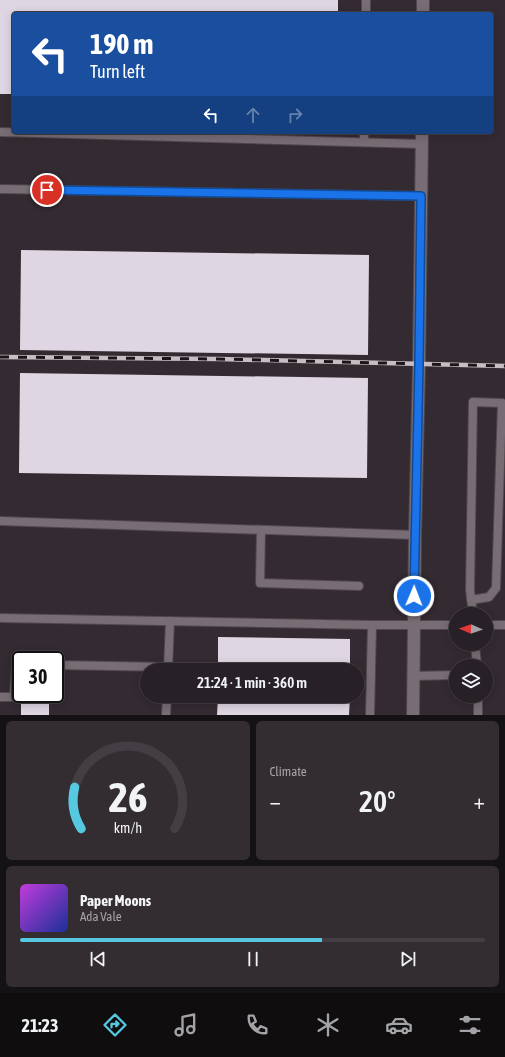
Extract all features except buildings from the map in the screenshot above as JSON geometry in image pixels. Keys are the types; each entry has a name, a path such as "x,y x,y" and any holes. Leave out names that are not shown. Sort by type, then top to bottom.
{"street":[{"path":"423,12 424,0"},
{"path":"413,715 422,138"}],"lane":[{"path":"366,0 366,12"},
{"path":"0,132 12,132"},
{"path":"73,134 364,142 422,138"},
{"path":"364,134 364,142"},
{"path":"0,189 421,196"},
{"path":"472,600 488,597 496,588 502,403 473,402 470,590 472,607"},
{"path":"0,521 415,535"},
{"path":"261,530 260,583 359,586"},
{"path":"0,618 414,626 449,625"},
{"path":"168,663 170,621"},
{"path":"370,715 372,625"},
{"path":"493,625 505,625"},
{"path":"64,665 140,667"},
{"path":"414,676 449,676"},
{"path":"0,697 12,697"},
{"path":"166,715 167,703"},
{"path":"478,703 478,715"}],"railway":[{"path":"0,357 219,359 505,366"}],"route":[{"path":"47,190 421,196 414,596"}]}
